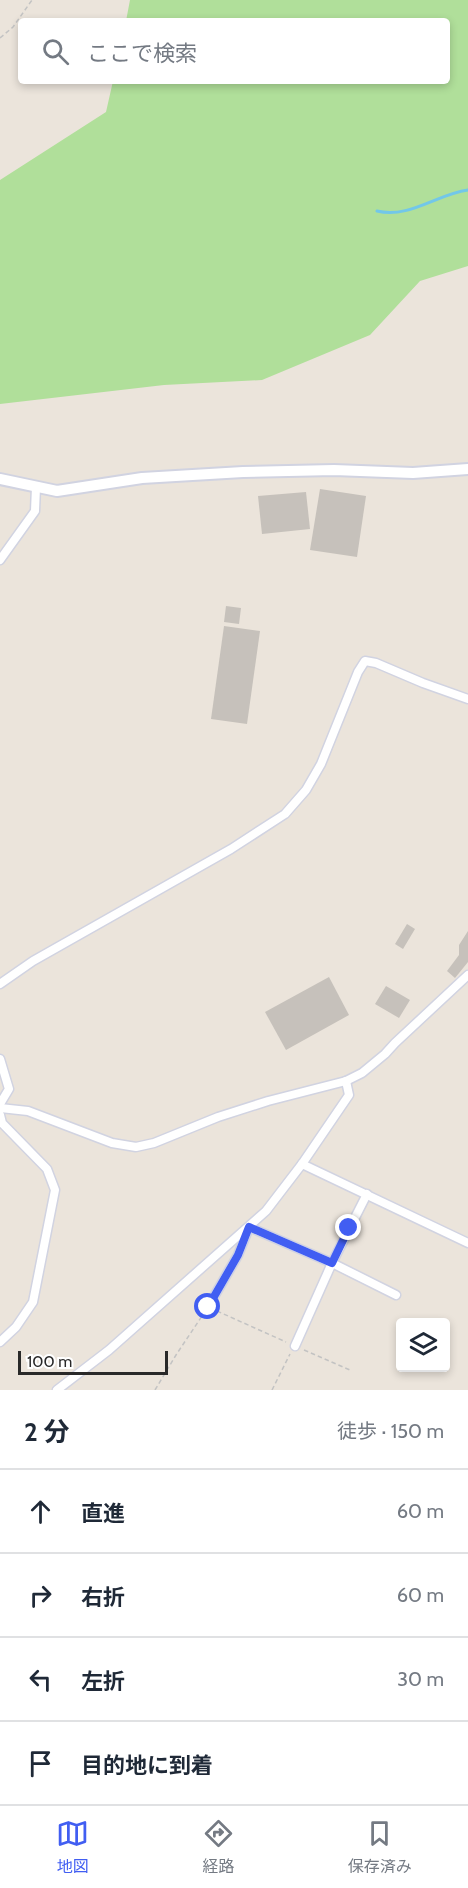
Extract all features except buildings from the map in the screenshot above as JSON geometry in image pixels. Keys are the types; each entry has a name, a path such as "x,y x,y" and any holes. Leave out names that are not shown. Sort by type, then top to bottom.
{"street":[{"path":"0,479 57,491 142,478 243,472 334,470 413,473 468,469"},
{"path":"0,560 35,511 36,487"},
{"path":"0,984 33,961 231,849 285,814 306,790 321,764 358,672 365,661 376,663 468,699"},
{"path":"0,1059 9,1089 0,1106 28,1111 112,1143 136,1147 154,1143 248,1107 346,1081 362,1073 468,975"},
{"path":"57,1390 109,1350 266,1211 302,1164 349,1095 346,1081"},
{"path":"0,1115 6,1128 47,1169 55,1190 33,1302 16,1327 0,1342"},
{"path":"302,1164 468,1243"},
{"path":"295,1346 332,1263 367,1194"},
{"path":"249,1227 332,1263 396,1295"},
{"path":"208,1307 238,1255 249,1227"}],"path":[{"path":"19,18 32,0"},
{"path":"0,38 18,20"},
{"path":"155,1390 208,1307 350,1370"},
{"path":"272,1390 285,1361 295,1346"}],"green space":[{"path":"130,0 468,0 468,266 420,281 370,335 262,380 164,385 0,404 0,180 106,112 112,84 450,84 450,18 127,18"}],"waterway":[{"path":"377,211 400,212 468,190"}],"route":[{"path":"208,1307 238,1255 249,1227 332,1263 349,1228"}]}
